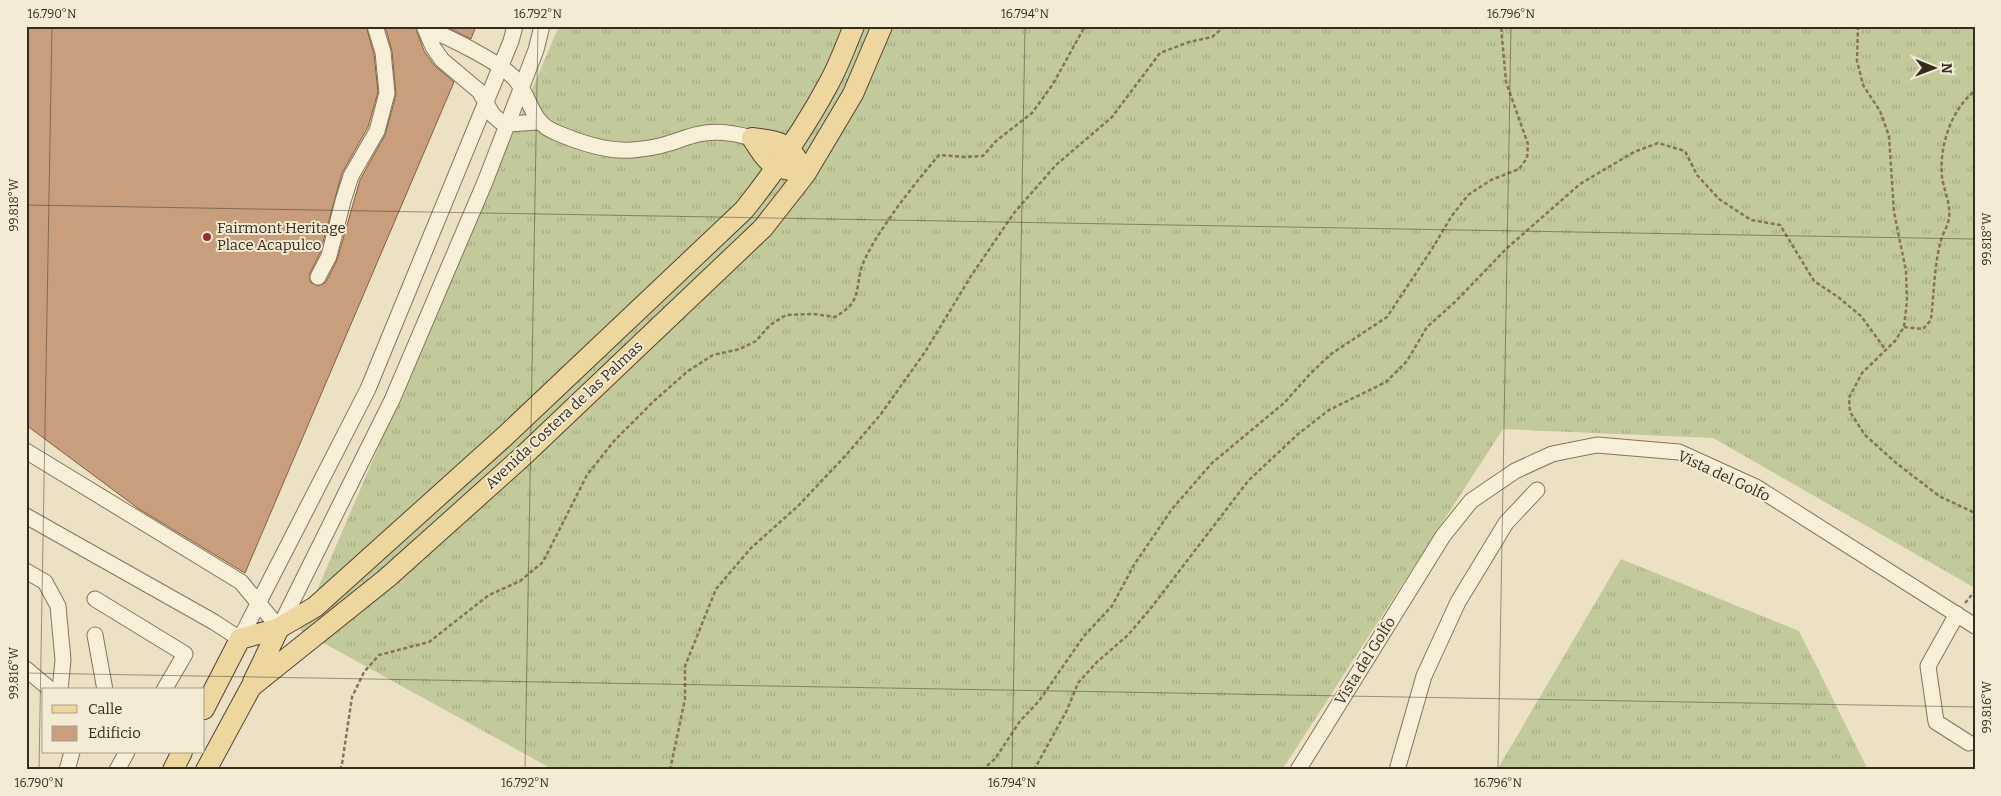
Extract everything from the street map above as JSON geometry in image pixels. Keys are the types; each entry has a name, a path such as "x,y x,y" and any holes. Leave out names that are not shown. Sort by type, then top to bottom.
{"main road":[{"name":"Avenida Costera de las Palmas","path":"240,639 279,628 315,607 504,438 744,210 790,149 830,82 854,26"},
{"name":"Avenida Costera de las Palmas","path":"206,770 251,687 386,578 522,457 763,228 806,173 853,94 882,26"},
{"path":"752,138 776,142 790,149 806,173"},
{"path":"752,138 765,158 777,168 806,173"},
{"path":"251,687 279,628"},
{"path":"205,707 240,639"},
{"path":"173,770 181,754"}],"street":[{"path":"318,278 329,256 343,201 352,176 377,131 387,93 383,52 375,26"},
{"path":"26,516 214,622 240,639 368,389 511,41 515,26"},
{"path":"26,451 241,582 279,628 392,400 485,182 542,26"},
{"path":"425,27 433,47 442,60 479,91 493,115 500,122 507,124 538,122"},
{"path":"425,27 442,33 500,66 521,87 538,122 553,131 593,146 630,150 668,144 699,134 728,132 752,138"},
{"path":"457,72 468,49"},
{"name":"Vista del Golfo","path":"1298,770 1443,536 1471,501 1516,471 1552,454 1597,445 1679,452 1756,488 1975,626"},
{"path":"1396,770 1424,676 1458,602 1506,523 1536,490"},
{"path":"26,571 45,582 58,606 63,660 60,688"},
{"path":"95,599 185,654 165,688"},
{"path":"1957,614 1928,666 1928,678 1936,722 1969,743"},
{"path":"95,635 105,688"},
{"path":"26,669 49,688"},
{"path":"67,770 71,754"}],"path":[{"path":"340,770 352,696 364,672 379,655 429,642 489,595 520,581 543,562 587,474 614,441 688,371 713,355 740,349 756,341 770,326 786,315 814,314 835,317 848,309 858,292 861,271 874,242 939,154 964,157 983,156 996,141 1032,113 1053,84 1085,26"},
{"path":"670,770 685,699 685,666 716,589 751,548 798,506 847,454 881,414 925,352 971,276 1014,213 1056,165 1112,117 1160,53 1189,42 1212,37 1225,26"},
{"path":"982,770 995,759 1020,721 1039,700 1084,636 1112,606 1134,565 1172,509 1212,463 1284,403 1331,354 1387,317 1451,217 1468,195 1491,180 1519,169 1527,158 1528,144 1506,82 1500,26"},
{"path":"1858,26 1857,61 1863,85 1880,112 1889,136 1894,212 1906,270 1907,300 1904,327 1895,341 1862,373 1850,398 1850,412 1865,434 1895,462 1938,496 1975,513"},
{"path":"1904,327 1923,329 1931,320 1941,240 1949,219 1941,158 1946,132 1967,97 1975,91"},
{"path":"1034,770 1067,710 1078,683 1097,662 1128,635 1151,608 1248,481 1328,410 1386,382 1408,361 1427,327 1455,302 1506,249 1580,184 1634,152 1658,143 1685,151 1697,175 1720,199 1751,220 1780,225 1814,281 1838,297 1861,316 1885,349"}],"green space":[{"path":"559,26 1975,26 1975,588 1713,438 1503,429 1282,770 554,770 300,630"},
{"path":"1621,559 1799,631 1868,770 1497,770"}],"building":[{"name":"Fairmont Heritage Place Acapulco","path":"26,26 366,26 374,54 378,92 368,127 342,173 320,253 310,273 310,282 318,286 326,282 337,260 360,180 385,135 396,95 392,51 385,26 415,26 424,51 434,65 454,82 245,573 139,509 26,425"},
{"path":"445,26 476,26 471,39"}],"place":[{"name":"Fairmont Heritage Place Acapulco","path":"207,237"}]}
